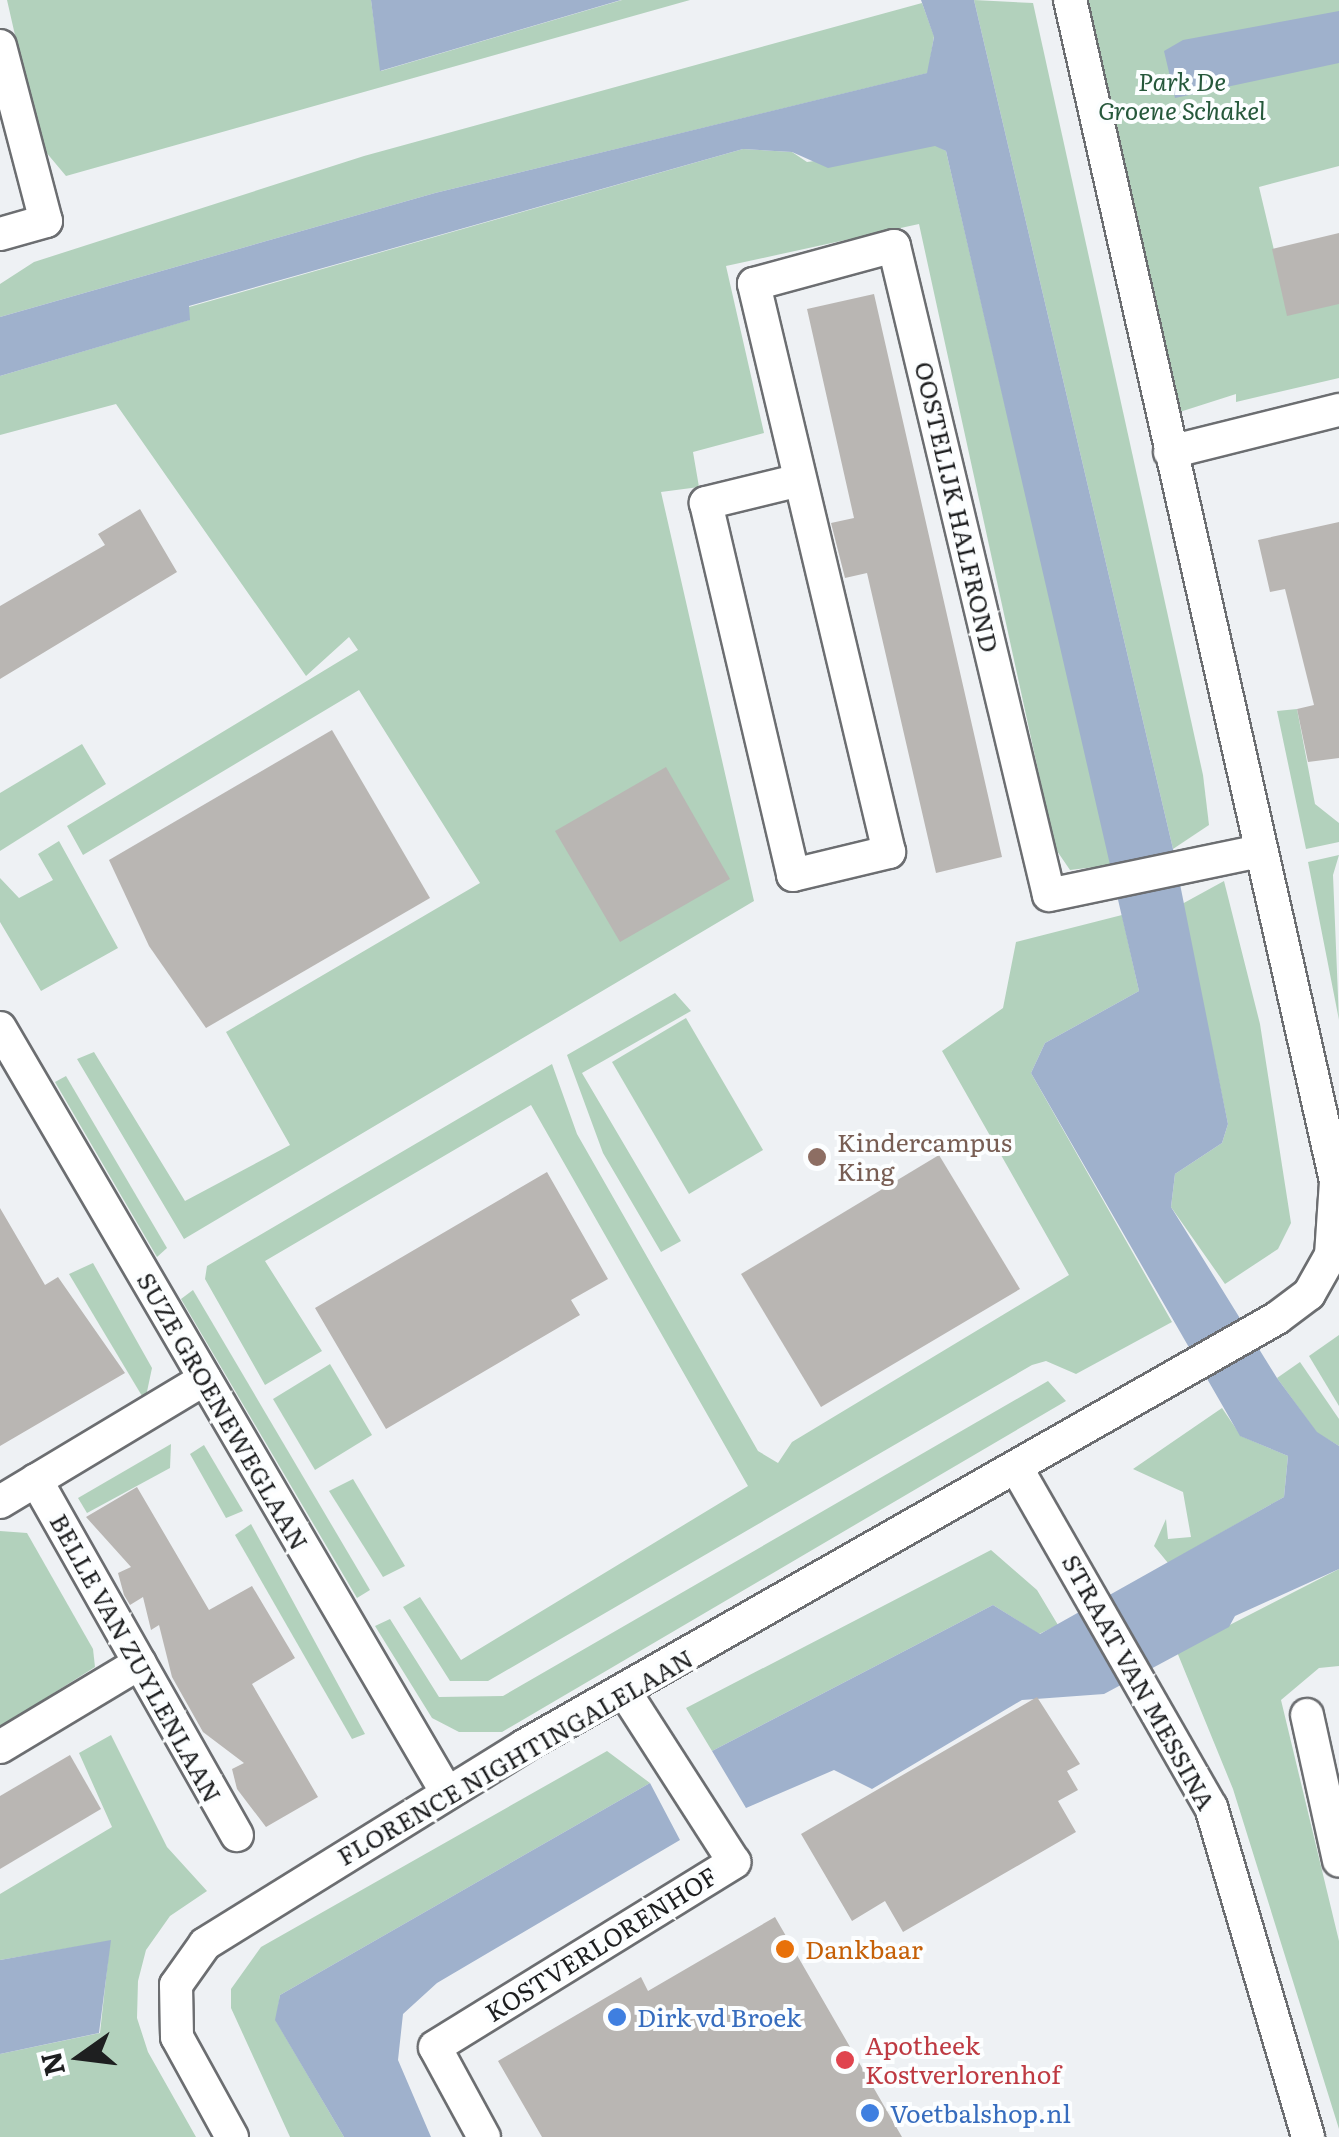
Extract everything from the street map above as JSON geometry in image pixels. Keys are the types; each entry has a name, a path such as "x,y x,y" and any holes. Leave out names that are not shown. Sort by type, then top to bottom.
{"street":[{"path":"1016,1466 1192,1370 1277,1318 1309,1294 1339,1226 1324,1127 1070,0"},
{"path":"0,46 46,221 0,234"},
{"name":"OOSTELIJK HALFROND","path":"796,480 706,503 793,874 889,852 796,480 754,284 894,246 1049,894 1260,851"},
{"path":"1170,452 1339,410"},
{"name":"SUZE GROENEWEGLAAN","path":"0,1028 447,1794"},
{"path":"0,1502 205,1379"},
{"name":"STRAAT VAN MESSINA","path":"1016,1466 1147,1687 1212,1807 1308,2137"},
{"name":"FLORENCE NIGHTINGALELAAN","path":"232,2137 177,2037 176,1985 205,1944 447,1794 1016,1466"},
{"name":"BELLE VAN ZUYLENLAAN","path":"36,1480 237,1836"},
{"path":"0,1747 140,1664"},
{"name":"KOSTVERLORENHOF","path":"484,2137 435,2047 734,1862 625,1692"},
{"path":"1307,1714 1339,1860"}],"green space":[{"path":"7,0 371,0 381,71 622,0 690,0 66,176 40,145"},
{"path":"974,0 1033,3 1203,775 1209,825 1173,849"},
{"name":"Park De Groene Schakel","path":"1054,0 1339,0 1339,166 1259,187 1289,313 1339,301 1339,378 1236,402 1236,394 1164,417"},
{"path":"922,3 934,36 928,73 435,193 0,317 0,284 34,262 364,156"},
{"path":"935,145 946,151 1112,865 1070,870 1055,848 919,224 726,266 764,433 693,452 699,487 661,492 754,901 184,1239 77,1059 94,1052 185,1201 290,1145 226,1032 480,883 359,690 83,855 67,826 358,650 349,637 306,676 116,404 0,435 0,376 189,320 189,307 743,149 792,152 807,162"},
{"path":"1297,709 1315,804 1339,823 1339,842 1306,849 1277,711"},
{"path":"82,744 106,784 0,851 0,793"},
{"path":"59,841 118,948 41,991 0,922 0,878 19,898 53,880 38,854"},
{"path":"1339,855 1333,875 1339,1020 1308,862"},
{"path":"1224,881 1260,1024 1291,1223 1278,1249 1225,1284 1171,1207 1175,1174 1222,1143 1228,1124 1182,904"},
{"path":"1122,915 1139,991 1045,1043 1031,1073 1172,1322 1076,1374 1046,1361 1032,1365 488,1681 450,1681 403,1607 420,1597 461,1660 748,1486 531,1105 265,1261 322,1351 265,1385 205,1279 207,1266 552,1064 577,1134 758,1451 778,1463 792,1442 1069,1275 942,1051 1003,1008 1016,942"},
{"path":"675,993 691,1011 582,1073 681,1241 661,1252 603,1153 567,1055"},
{"path":"686,1018 763,1150 689,1194 612,1062"},
{"path":"66,1076 167,1248 157,1257 55,1082"},
{"path":"93,1263 152,1368 145,1401 69,1274"},
{"path":"193,1290 370,1590 357,1598 181,1299"},
{"path":"1339,1335 1339,1406 1309,1356"},
{"path":"1300,1362 1339,1419 1339,1446 1317,1433 1277,1378"},
{"path":"330,1364 372,1435 315,1470 273,1399"},
{"path":"1048,1381 1066,1401 502,1732 459,1732 432,1718 375,1626 390,1619 439,1697 503,1696"},
{"path":"1222,1408 1241,1436 1288,1456 1284,1497 1168,1563 1154,1546 1166,1519 1168,1539 1191,1537 1183,1492 1133,1469"},
{"path":"171,1444 170,1468 87,1513 78,1498"},
{"path":"204,1445 243,1511 226,1518 190,1454"},
{"path":"353,1479 405,1566 383,1577 329,1491"},
{"path":"251,1524 365,1734 352,1739 235,1535"},
{"path":"0,1531 27,1533 93,1649 95,1667 0,1727"},
{"path":"991,1550 1037,1590 1058,1625 1039,1634 993,1605 712,1751 686,1708"},
{"path":"1339,1569 1339,1666 1319,1668 1281,1700 1339,1941 1339,2129 1233,1789 1177,1652"},
{"path":"111,1735 167,1847 207,1891 170,1916 146,1950 138,1981 137,2018 148,2052 196,2137 0,2137 0,2054 100,2033 110,1941 0,1960 0,1894 112,1827 79,1753"},
{"path":"607,1751 650,1783 280,1995 276,2021 344,2137 290,2137 231,2008 231,1989 261,1947"}],"water":[{"path":"371,0 621,0 380,71"},
{"path":"921,0 974,0 1173,849 1228,1124 1222,1143 1175,1174 1171,1207 1277,1378 1317,1432 1339,1446 1339,1569 1235,1616 1229,1627 1104,1694 1022,1700 872,1789 834,1770 746,1808 712,1751 993,1605 1040,1634 1284,1497 1288,1456 1240,1436 1031,1073 1045,1043 1139,991 946,151 935,146 828,168 792,152 743,149 189,306 190,320 0,376 0,317 435,193 927,73 934,37"},
{"path":"1339,11 1339,63 1175,98 1164,51 1183,40"},
{"path":"650,1783 680,1840 437,1983 403,2014 398,2060 431,2137 344,2137 275,2020 280,1995"},
{"path":"111,1940 99,2033 0,2054 0,1960"}],"building":[{"path":"1339,233 1339,304 1287,316 1272,249"},
{"path":"874,294 1002,857 936,873 867,573 845,578 831,523 854,518 807,309"},
{"path":"140,509 177,572 0,679 0,606 105,545 98,534"},
{"path":"1339,522 1339,758 1308,762 1297,709 1314,705 1285,589 1270,592 1258,540"},
{"path":"332,730 430,898 206,1028 149,946 109,860"},
{"path":"666,767 730,879 620,942 555,831"},
{"path":"939,1155 1020,1289 821,1407 741,1274"},
{"path":"547,1172 608,1279 571,1300 580,1315 386,1429 315,1308"},
{"path":"0,1208 45,1285 58,1277 125,1373 0,1446"},
{"path":"137,1487 209,1610 252,1586 295,1658 252,1684 318,1797 266,1827 237,1789 232,1769 244,1763 203,1732 172,1677 159,1625 151,1630 143,1597 130,1605 124,1595 118,1573 131,1567 86,1517"},
{"path":"1037,1697 1080,1764 1067,1771 1078,1790 1058,1801 1076,1832 903,1932 885,1901 852,1921 801,1834"},
{"path":"70,1755 101,1809 0,1869 0,1796"},
{"path":"775,1917 902,2137 542,2137 498,2061 641,1977 648,1991"}],"place":[{"name":"Kindercampus King","path":"817,1157"},
{"name":"Dankbaar","path":"785,1949"},
{"name":"Dirk vd Broek","path":"617,2017"},
{"name":"Apotheek Kostverlorenhof","path":"845,2060"},
{"name":"Voetbalshop.nl","path":"870,2113"}]}
